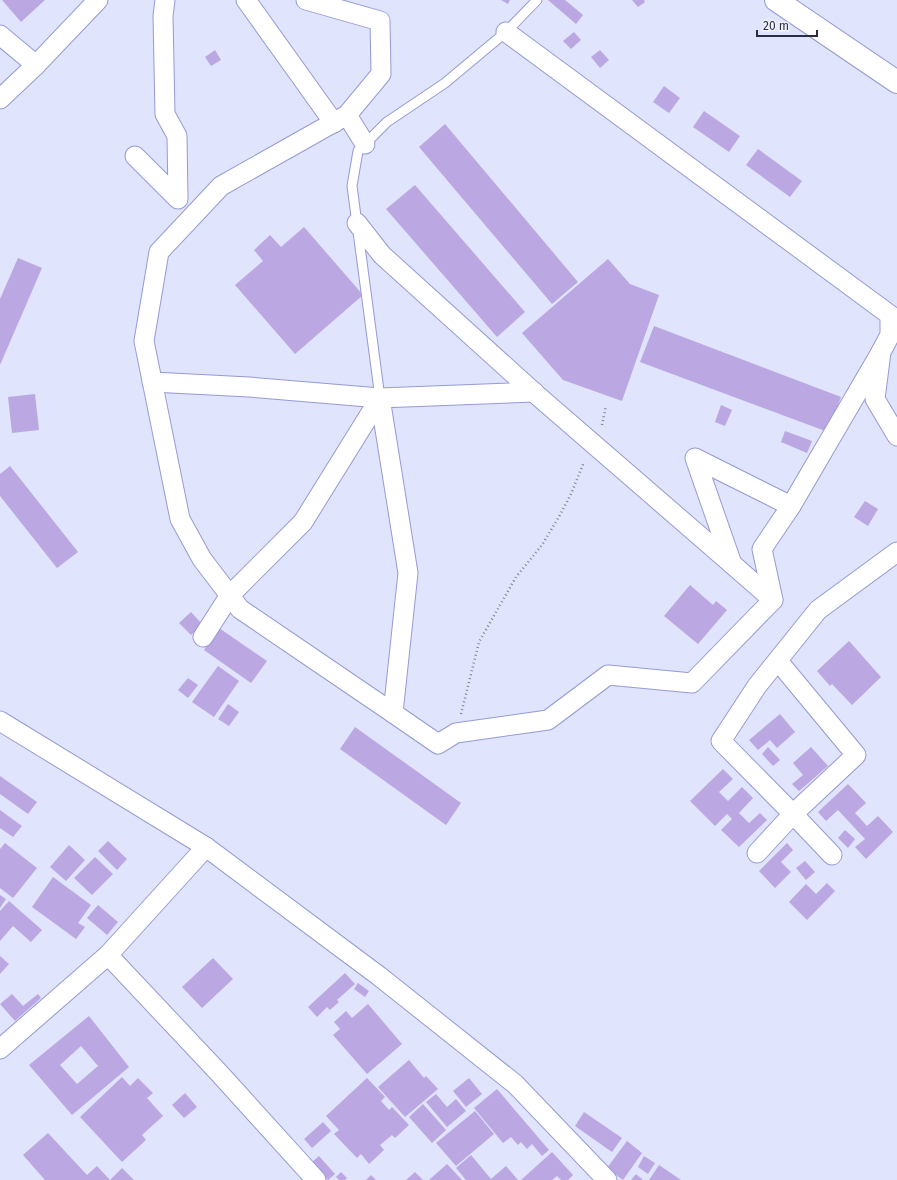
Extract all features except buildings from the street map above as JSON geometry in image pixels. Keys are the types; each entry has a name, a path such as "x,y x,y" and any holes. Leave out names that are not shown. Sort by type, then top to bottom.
{"street":[{"path":"0,99 36,66 98,0"},
{"path":"135,156 178,199 177,136 165,114 163,16 165,0"},
{"path":"246,0 340,119 365,144"},
{"path":"306,0 380,21 381,74 340,119 222,186 159,252 144,341 180,519 202,559 240,609 438,744 456,733 548,720 608,676 692,683 773,600"},
{"path":"776,0 897,82"},
{"path":"506,32 890,315 889,338 875,399 897,436"},
{"path":"0,35 36,66"},
{"path":"357,223 382,255 534,392 773,600"},
{"path":"773,600 762,549 790,506 889,338"},
{"path":"152,382 249,387 380,398 534,392"},
{"path":"203,637 230,595 302,522 380,398"},
{"path":"380,398 408,573 393,713"},
{"path":"732,564 695,458 790,506"},
{"path":"832,855 720,741 757,686 818,610 897,552"},
{"path":"757,853 793,814 856,755 778,661"},
{"path":"2,727 206,847 379,976 515,1084 608,1180"},
{"path":"0,1049 108,955 206,847"},
{"path":"108,955 220,1074 316,1180"}],"lane":[{"path":"380,398 352,186 358,151 387,122 446,82 506,32 537,0"}],"path":[{"path":"456,733 479,642 516,577 542,545 560,515 603,423 606,406"}]}
